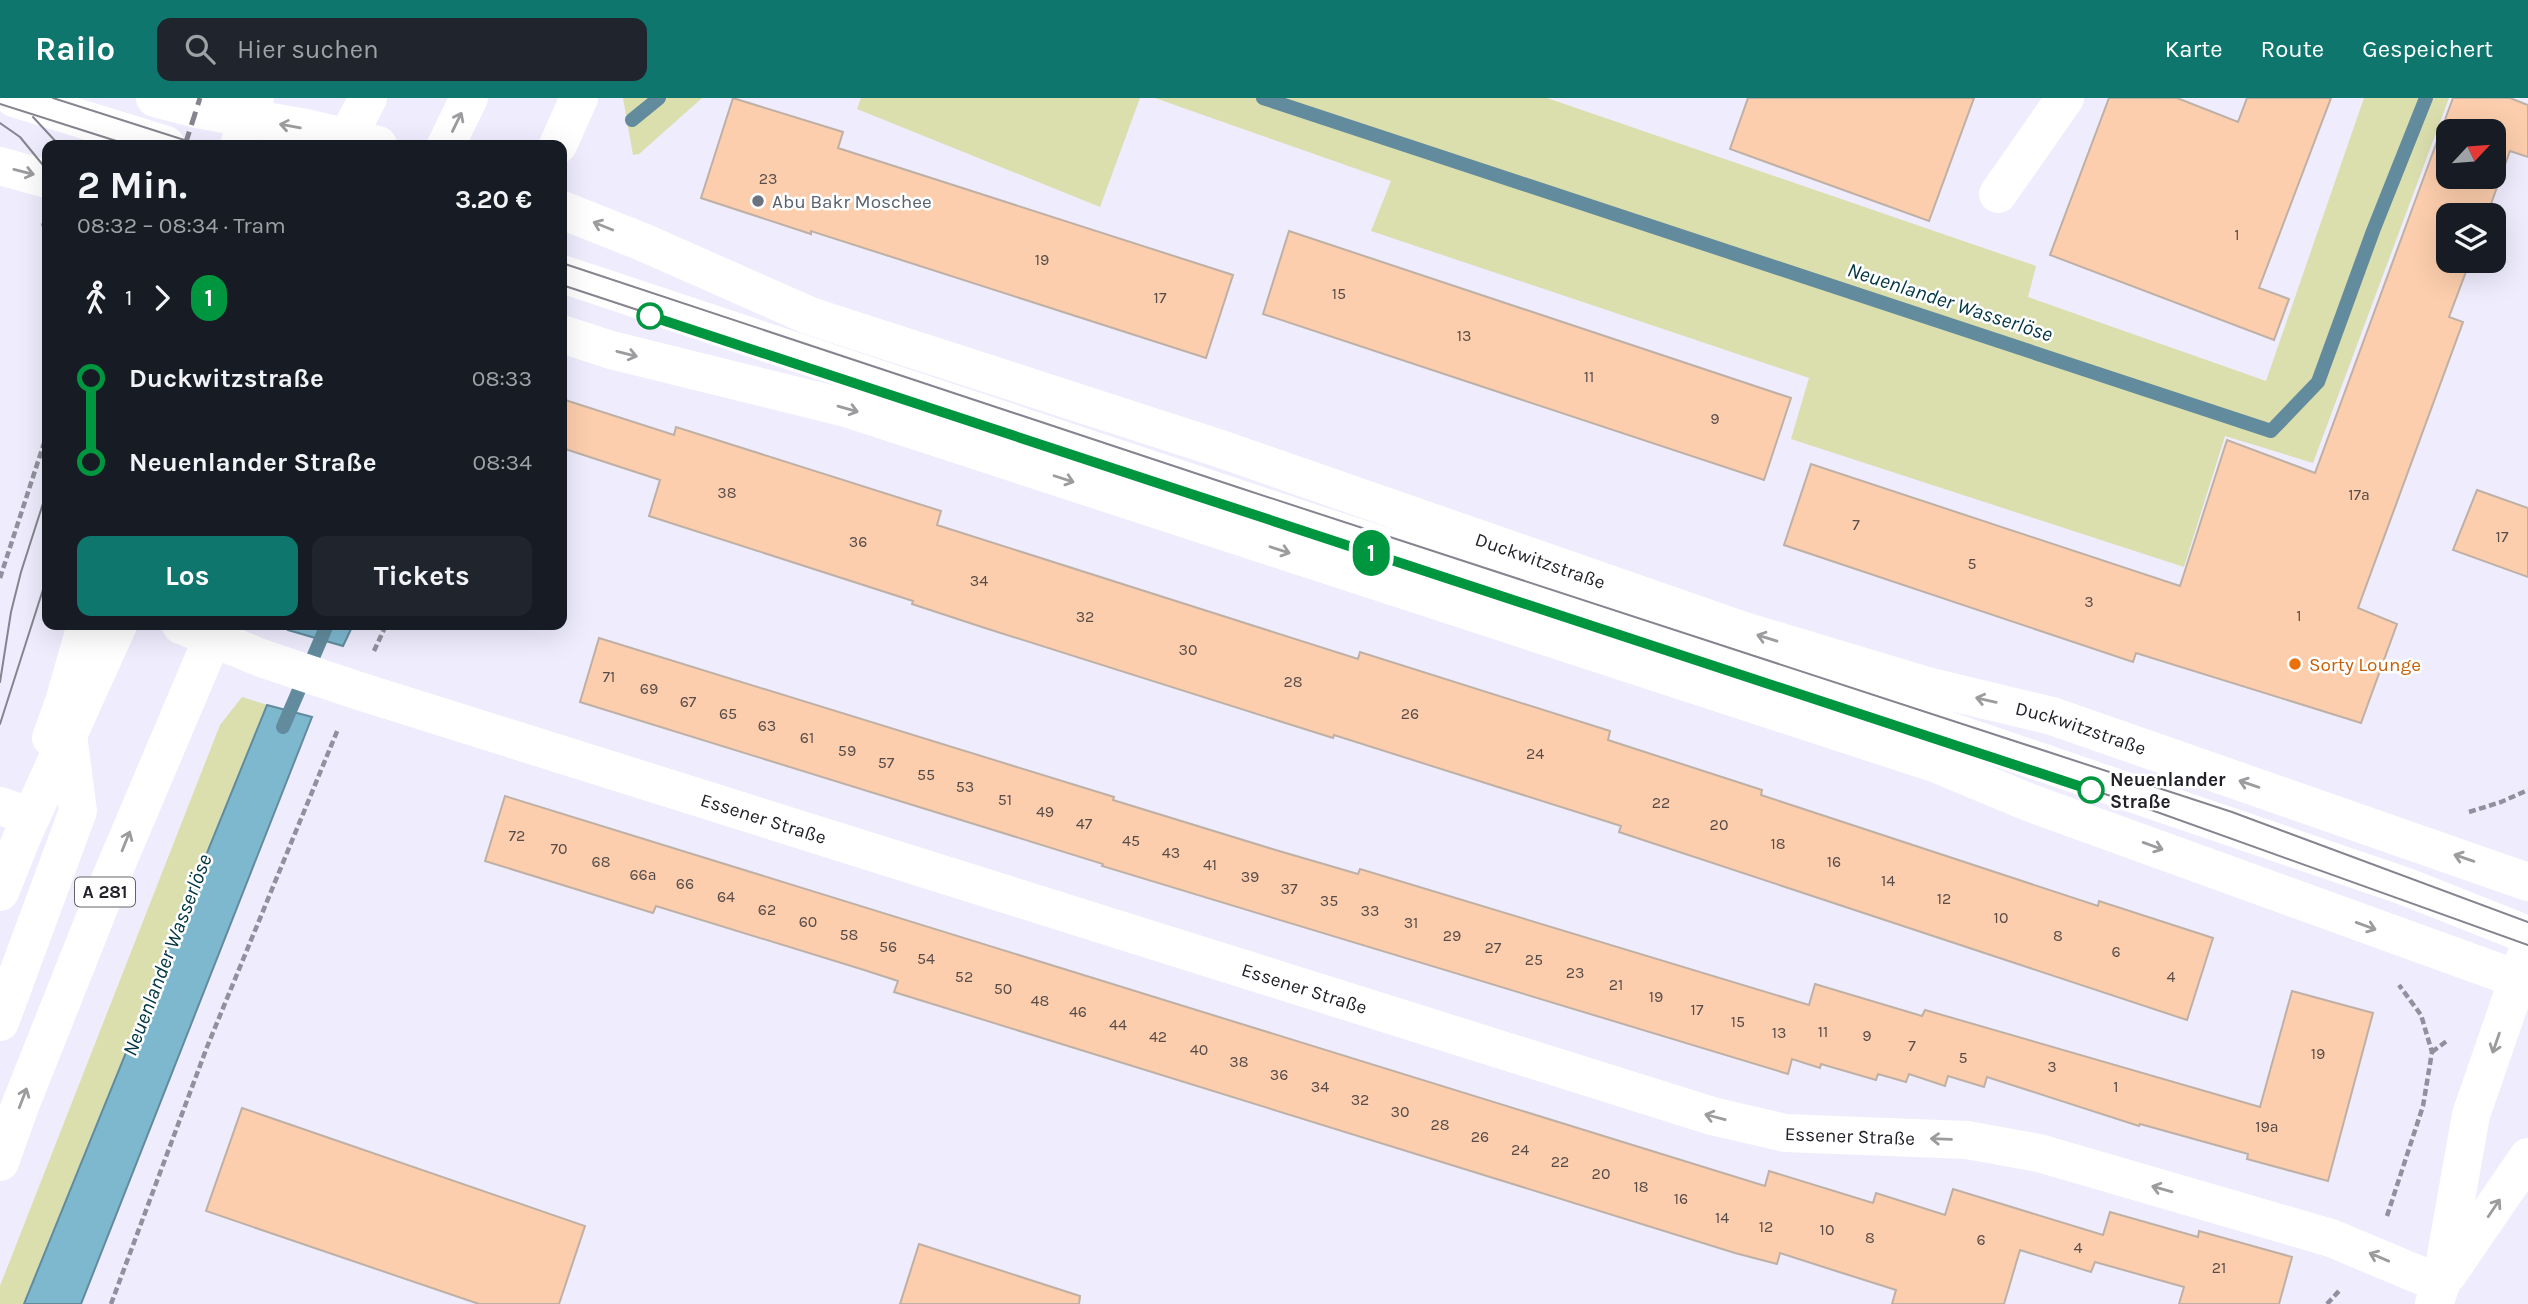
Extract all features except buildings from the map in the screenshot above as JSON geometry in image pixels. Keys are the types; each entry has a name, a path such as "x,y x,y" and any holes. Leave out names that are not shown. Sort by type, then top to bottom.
{"main road":[{"path":"14,98 150,140"},
{"path":"155,98 248,121 306,128 357,140"},
{"path":"346,140 368,98"},
{"path":"448,140 469,98"},
{"path":"560,140 579,98"},
{"path":"1998,194 2066,98"},
{"path":"0,166 42,177"},
{"name":"Duckwitzstraße","path":"567,212 645,243 810,316 1221,449 1741,630 1927,686 2052,716 2528,882"},
{"path":"567,276 1320,526 1856,699 2404,886 2528,935"},
{"path":"567,336 611,350 846,408 1937,764 2028,802 2362,924 2525,970 2471,1115 2437,1294"},
{"path":"29,949 12,810 64,702 85,630"},
{"path":"0,892 116,630"},
{"name":"Essener Straße","path":"193,630 261,658 340,685 1712,1116 1785,1133 1966,1140 2039,1153 2331,1238 2373,1254 2437,1294"},
{"name":"A 281","path":"0,1162 112,875 216,630"},
{"path":"0,1022 78,811 64,702"},
{"path":"2437,1294 2528,1157"}],"path":[{"path":"0,578 42,449"},
{"path":"111,1304 207,1047 324,761 340,685 382,630"},
{"path":"2467,813 2528,790"},
{"path":"2373,1254 2423,1106 2432,1052 2421,1015 2398,983 2389,978"}],"green space":[{"path":"623,98 702,98 639,154 633,155"},
{"path":"861,98 1140,98 1100,207 857,109"},
{"path":"1155,98 1547,98 2036,266 2028,297 2266,381 2364,98 2449,98 2441,119 2436,119 2436,133 2313,463 2225,436 2184,567 1791,439 1809,378 1371,231 1391,181"},
{"path":"242,697 267,705 24,1304 0,1304 0,1286 220,725"}],"water":[{"path":"288,630 351,630 343,646"},
{"path":"267,705 312,717 81,1304 24,1304"}],"waterway":[{"name":"Neuenlander Wasserlöse","path":"632,120 659,98"},
{"name":"Neuenlander Wasserlöse","path":"1263,98 2271,431 2318,382 2373,231 2426,98"},
{"name":"Neuenlander Wasserlöse","path":"283,727 325,630"}],"tram line":[{"path":"53,98 184,140"},
{"path":"0,104 113,140"},
{"path":"33,117 54,140"},
{"path":"0,123 20,137 42,164"},
{"path":"567,265 2232,812 2528,922"},
{"path":"567,287 2129,802 2528,945"},
{"name":"1","path":"650,316 2091,790"},
{"path":"0,682 11,612 42,507"},
{"path":"0,724 42,593"}],"railway":[{"path":"187,140 200,98"}],"place":[{"name":"Abu Bakr Moschee","path":"758,201"},
{"name":"Sorty Lounge","path":"2295,664"},
{"name":"Neuenlander Straße","path":"2091,790"}]}
